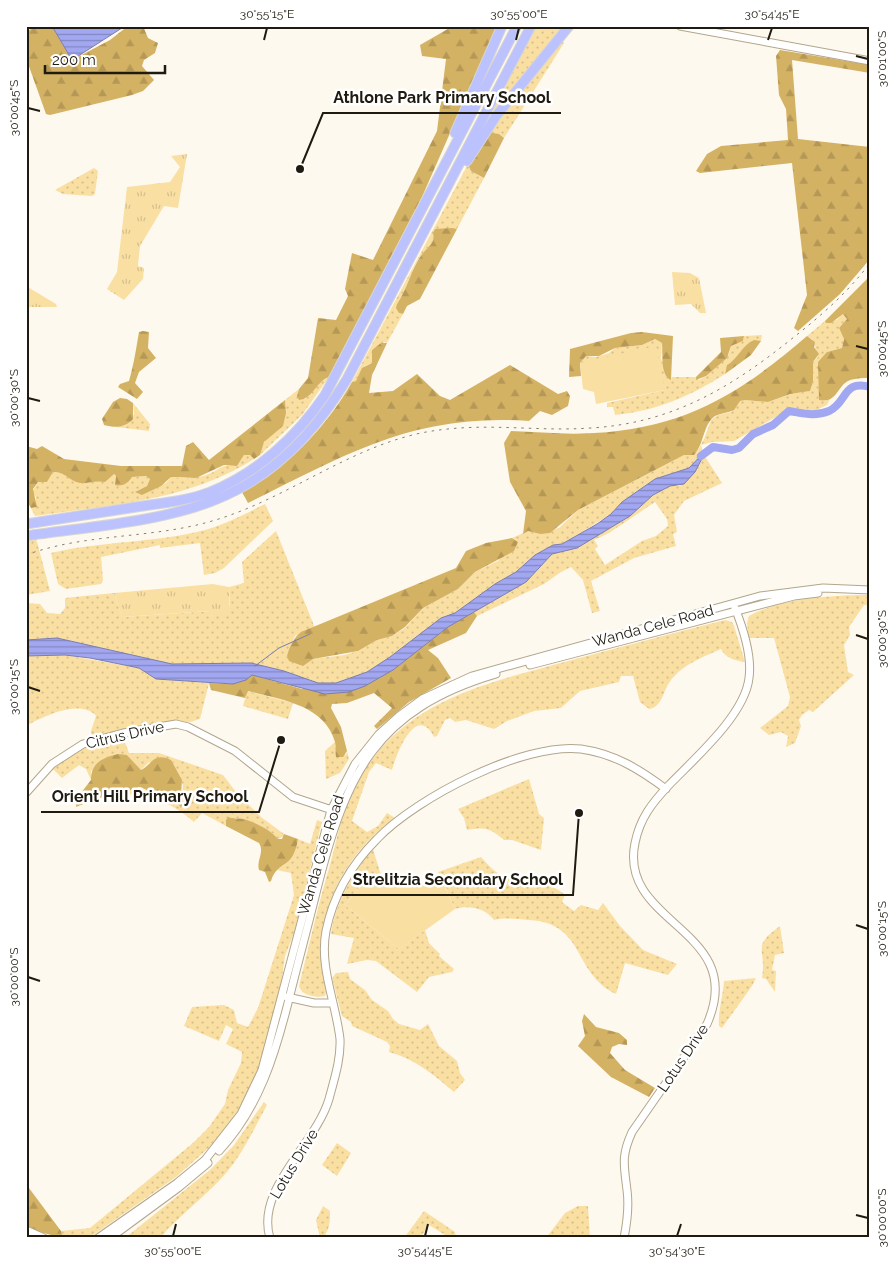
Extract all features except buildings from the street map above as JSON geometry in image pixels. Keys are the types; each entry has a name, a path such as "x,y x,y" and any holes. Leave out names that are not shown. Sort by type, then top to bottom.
{"highway":[{"path":"430,193 502,26"},
{"path":"26,524 183,500 210,492 264,462 297,432 325,394 517,26"},
{"path":"26,536 177,512 218,499 269,470 304,439 332,403 531,26"},
{"path":"434,210 442,204 471,153 496,116 569,26"}],"street":[{"path":"680,26 870,61"},
{"name":"Wanda Cele Road","path":"110,1238 196,1174 242,1123 259,1095 267,1076 335,811 355,764 379,734 399,716 445,687 472,676 735,608 801,595 856,589 870,590"},
{"name":"Lotus Drive","path":"624,1238 628,1191 623,1166 627,1143 632,1132 707,1024 713,1006 715,991 714,973 708,959 655,906 645,893 637,876 634,846 637,832 648,809 732,717 745,696 749,667 735,608"},
{"name":"Citrus Drive","path":"26,793 52,764 83,744 123,733 176,724 188,727 235,751 292,797 335,811"},
{"name":"Lotus Drive","path":"270,1238 268,1212 274,1193 315,1130 328,1101 339,1058 340,1041 324,946 326,930 334,903 348,875 364,852 392,826 416,809 462,782 490,769 540,752 580,749 614,757 635,767 666,788"},
{"path":"286,997 314,1003 333,1003"},
{"name":"Wanda Cele Road","path":"98,1238 198,1165 232,1129 248,1102 262,1070 286,997"},
{"path":"26,1230 44,1238"}],"green space":[{"path":"36,26 52,26 72,60 110,40 128,26 143,26 148,38 158,43 155,53 144,60 142,66 154,80 143,91 132,95 50,115 46,114 26,58 26,32"},
{"path":"453,26 497,26 422,197 329,377 321,382 308,397 299,400 297,396 299,389 308,378 318,318 336,320 348,296 345,289 352,253 373,260 437,131 446,59 422,56 420,45"},
{"path":"536,26 564,26 486,124 485,123"},
{"path":"561,40 564,43 504,138 499,134 488,132"},
{"path":"780,50 870,65 870,73 792,60 798,139 870,147 870,259 840,294 798,331 794,328 807,295 792,163 700,173 696,171 707,154 721,146 788,140 786,109 779,95 776,56"},
{"path":"488,132 499,134 504,138 484,178 471,171 468,164"},
{"path":"187,154 178,208 164,206 140,246 138,266 144,268 143,279 124,300 107,289 117,272 127,187 170,182 180,167 171,156"},
{"path":"468,164 478,175 484,178 457,229 436,229 433,233 432,242 415,265 397,304 399,313 403,314 387,343 384,342 372,350 372,363 365,366 356,381 352,382"},
{"path":"94,168 98,171 95,194 92,196 63,194 55,190"},
{"path":"435,229 457,229 420,299 407,306 403,314 399,313 396,308 397,304 419,259 432,242"},
{"path":"672,272 690,273 699,278 706,313 700,313 691,304 675,305"},
{"path":"870,276 870,378 850,380 829,400 819,400 818,362 827,352 842,348 844,339 839,328 847,319 843,314 831,323 826,323 825,321"},
{"path":"26,286 56,304 57,307 26,307"},
{"path":"843,313 847,319 839,328 844,339 842,348 827,352 824,358 819,361 823,401 830,399 827,405 814,411 788,410 734,441 712,442 701,445 703,452 689,468 655,479 622,502 611,514 562,544 553,545 535,555 516,572 495,584 455,613 441,619 367,672 336,683 318,683 251,663 172,664 57,638 26,640 26,603 40,604 47,613 60,614 65,608 65,598 114,593 122,617 211,611 213,616 230,606 229,587 244,583 242,562 276,531 315,628 295,636 287,656 313,659 358,651 377,640 392,636 405,628 423,608 458,589 475,572 498,561 516,540 512,538 528,531 540,534 559,528 578,510 684,455 693,455 697,452 704,439 711,420 718,415 731,412 739,401 768,402 790,394 810,391 813,382 813,362 818,357 813,340 807,336 825,321 837,320"},
{"path":"139,332 149,332 148,348 156,358 139,372 135,383 143,392 137,399 118,387 120,384 129,381"},
{"path":"642,332 673,336 671,380 665,374 662,359 662,343 655,339 642,345 615,348 599,356 586,356 580,363 581,376 569,377 570,349 631,333"},
{"path":"762,335 761,341 750,344 736,359 728,364 725,374 712,382 673,401 630,413 615,415 613,407 607,407 607,403 665,390 580,363 586,356 596,357 609,353 615,348 642,345 655,339 662,343 661,359 671,380 672,377 696,377 699,380 706,376 729,354 731,346 743,341 744,336"},
{"path":"744,336 743,341 731,346 727,358 706,376 696,380 696,377 721,352 720,338"},
{"path":"807,336 815,342 814,347 819,354 813,362 813,382 810,391 790,394 768,402 740,401 734,410 717,415 711,420 694,455 684,455 578,510 550,533 540,534 528,531 523,534 526,511 510,482 504,443 511,431 563,434 594,433 627,430 656,424 710,404 735,390 783,356"},
{"path":"754,340 761,341 751,355 725,374 727,365 746,345"},
{"path":"381,343 387,343 372,375 369,393 393,391 417,374 440,396 450,400 510,365 558,394 567,391 570,396 568,406 552,415 540,411 529,421 488,420 451,424 416,431 382,441 350,453 248,503 242,492 290,458 318,430 352,382 356,381 362,368 372,363 372,350"},
{"path":"656,346 665,390 596,404 594,392 583,389 580,363"},
{"path":"329,377 302,415 260,455 265,441 283,421 285,400 299,389 297,396 305,399 321,381"},
{"path":"120,398 127,399 133,403 133,419 127,424 120,426 104,425 102,419 113,402"},
{"path":"285,400 286,413 283,426 264,442 260,455 254,459 250,455 244,455 237,466 224,465 196,478 171,477 161,486 142,495 135,492 147,486 150,479 146,476 132,477 125,484 115,485 116,476 114,474 105,482 83,483 76,482 61,473 53,472 47,482 38,482 33,489 37,507 31,508 26,500 26,446 37,449 42,446 64,459 121,466 182,466 186,446 193,442 209,460"},
{"path":"133,403 150,424 149,431 116,427 126,425 134,414"},
{"path":"244,455 250,455 254,459 229,473 175,493 120,504 35,516 31,508 35,508 36,497 32,492 38,482 47,482 53,472 64,473 87,483 93,480 105,481 113,474 116,476 115,483 130,481 132,477 146,476 150,479 147,486 135,492 166,483 171,477 196,477 206,475 225,466 237,466"},
{"path":"704,455 722,483 684,501 674,515 677,532 673,534 676,546 634,558 591,581 600,611 592,613 583,580 571,567 544,584 477,616 474,612 526,582 552,554 577,548 630,516 653,495 670,486 680,486 699,466","holes":["655,502 667,519 668,526 656,536 642,541 605,565 595,549 598,546 594,540 609,533"]},
{"path":"265,504 273,521 224,568 215,573 204,575 200,543 160,548 160,545 101,557 103,580 101,584 66,589 58,584 51,553 205,530 228,522"},
{"path":"36,538 50,591 26,595 26,540"},
{"path":"512,538 518,542 514,551 475,572 458,589 423,608 405,627 392,636 377,640 358,651 313,659 303,666 289,661 287,656 289,650 301,632 456,568 466,551 486,543"},
{"path":"213,584 229,587 230,616 213,616 210,611 122,617 114,593"},
{"path":"870,595 870,605 864,605 849,627 850,635 844,645 848,672 854,675 813,712 809,710 802,715 799,720 801,726 795,743 786,747 788,736 781,732 769,735 760,728 788,706 790,697 774,638 749,638 747,623 749,616 792,601 824,597"},
{"path":"474,612 477,616 466,633 428,650 438,658 451,678 409,702 377,729 374,726 392,708 374,693 347,703 332,704 331,708 341,727 347,751 343,757 336,757 335,742 329,729 321,719 311,712 287,701 248,691 245,698 211,690 209,683 233,684 252,675 302,689 365,686 393,670 448,627"},
{"path":"725,620 732,622 734,626 745,662 728,657 721,649 699,659 679,671 669,683 662,699 653,708 649,709 640,702 633,676 621,676 619,682 580,691 561,708 534,711 507,721 494,729 466,720 455,722 450,718 445,720 437,736 434,737 427,728 420,725 414,728 402,744 392,770 376,763 369,772 352,821 367,832 378,826 387,813 395,818 372,837 353,859 344,872 331,899 325,929 325,996 310,996 303,992 299,986 345,808 353,790 372,760 394,735 419,716 446,700 476,688 539,669"},
{"path":"65,655 139,668 156,679 209,683 200,719 187,723 159,722 92,737 91,731 96,716 89,711 71,709 51,714 26,726 26,656"},
{"path":"247,691 293,703 288,719 243,706"},
{"path":"123,737 129,753 159,753 223,775 236,792 261,817 284,834 284,836 278,839 267,829 244,819 229,817 226,820 226,826 202,813 194,822 170,805 144,796 125,794 132,789 140,788 155,796 170,797 176,800 181,807 183,785 177,772 149,762 141,770 127,755 91,771 91,780 86,769 79,765 62,778 52,768 86,747"},
{"path":"335,742 335,747 346,755 347,751 349,759 340,773 326,779 325,751"},
{"path":"118,754 127,755 141,770 160,757 171,760 182,780 181,795 183,802 181,808 170,797 158,797 140,787 127,791 125,794 98,798 76,807 77,798 91,780 95,765 107,757"},
{"path":"529,779 539,814 544,818 541,850 512,840 504,840 487,829 467,830 464,818 458,809"},
{"path":"228,817 244,819 258,824 278,839 282,839 284,834 298,839 293,856 277,870 271,881 269,882 265,872 259,870 261,847 259,843 226,826"},
{"path":"317,820 322,822 294,933 285,956 280,991 260,1067 240,1108 213,1144 176,1177 89,1238 69,1238 62,1235 61,1231 90,1228 193,1143 209,1127 225,1104 228,1090 241,1063 242,1052 226,1044 233,1029 226,1025 219,1041 184,1026 192,1007 224,1005 234,1010 237,1023 248,1027 258,1008 294,895 291,873 277,870 291,858 298,839 310,844"},
{"path":"373,849 380,872 386,881 371,873 345,905 399,949 425,930 429,943 440,954 439,956 454,969 452,972 429,977 417,992 376,961 367,960 347,964 354,938 331,934 336,911 346,889"},
{"path":"481,857 492,869 502,876 544,884 558,890 565,895 562,902 574,911 581,905 598,910 603,903 620,926 643,950 677,964 668,975 625,963 616,994 602,985 592,974 570,939 560,930 547,923 507,918 494,920 476,908 455,909 438,872"},
{"path":"371,873 398,885 405,886 439,875 455,909 399,949 345,905"},
{"path":"780,926 784,953 775,955 772,970 776,971 775,992 766,979 762,978 762,944"},
{"path":"348,972 350,979 365,990 372,1000 388,1011 399,1024 420,1030 428,1024 439,1046 457,1061 460,1073 465,1080 454,1092 416,1063 389,1052 390,1046 387,1042 352,1026 351,1022 342,1016 332,978 336,973"},
{"path":"756,978 722,1028 719,1026 724,981"},
{"path":"584,1014 596,1027 619,1033 627,1040 627,1045 619,1044 612,1047 610,1053 625,1070 655,1088 649,1097 611,1077 578,1046 585,1036 582,1021"},
{"path":"264,1102 267,1105 244,1148 233,1165 211,1189 160,1238 125,1238 211,1169 234,1145"},
{"path":"337,1143 351,1153 337,1176 322,1165"},
{"path":"26,1184 61,1231 62,1235 59,1237 36,1231 26,1225"},
{"path":"323,1206 330,1211 330,1222 325,1235 323,1238 320,1238 316,1220"},
{"path":"578,1206 588,1206 590,1238 546,1238 565,1213"},
{"path":"424,1211 455,1232 456,1238 450,1238 429,1225 420,1238 404,1238"}],"water":[{"path":"52,26 125,26 72,60"},
{"path":"707,449 695,472 684,484 670,486 653,495 630,516 577,548 552,554 526,582 448,627 393,670 365,686 349,692 325,694 252,675 246,680 233,684 156,679 139,668 90,658 65,655 26,656 26,640 57,638 172,664 251,663 284,671 318,683 336,683 367,672 441,618 455,613 495,584 516,572 535,555 553,545 562,544 597,524 611,514 622,502 655,479 689,468"}],"waterway":[{"path":"701,456 713,447 732,450 739,448 753,434 773,425 789,411 809,414 824,413 835,407 846,393 855,386 870,387"},
{"path":"255,666 279,648 310,634"}],"railway":[{"path":"26,555 72,543 166,531 212,521 265,501 341,462 367,451 421,433 486,427 591,428 621,425 649,419 700,399 748,372 804,329 834,303 870,263"}],"place":[{"name":"Athlone Park Primary School","path":"300,169"},
{"name":"Orient Hill Primary School","path":"281,740"},
{"name":"Strelitzia Secondary School","path":"579,813"}]}
